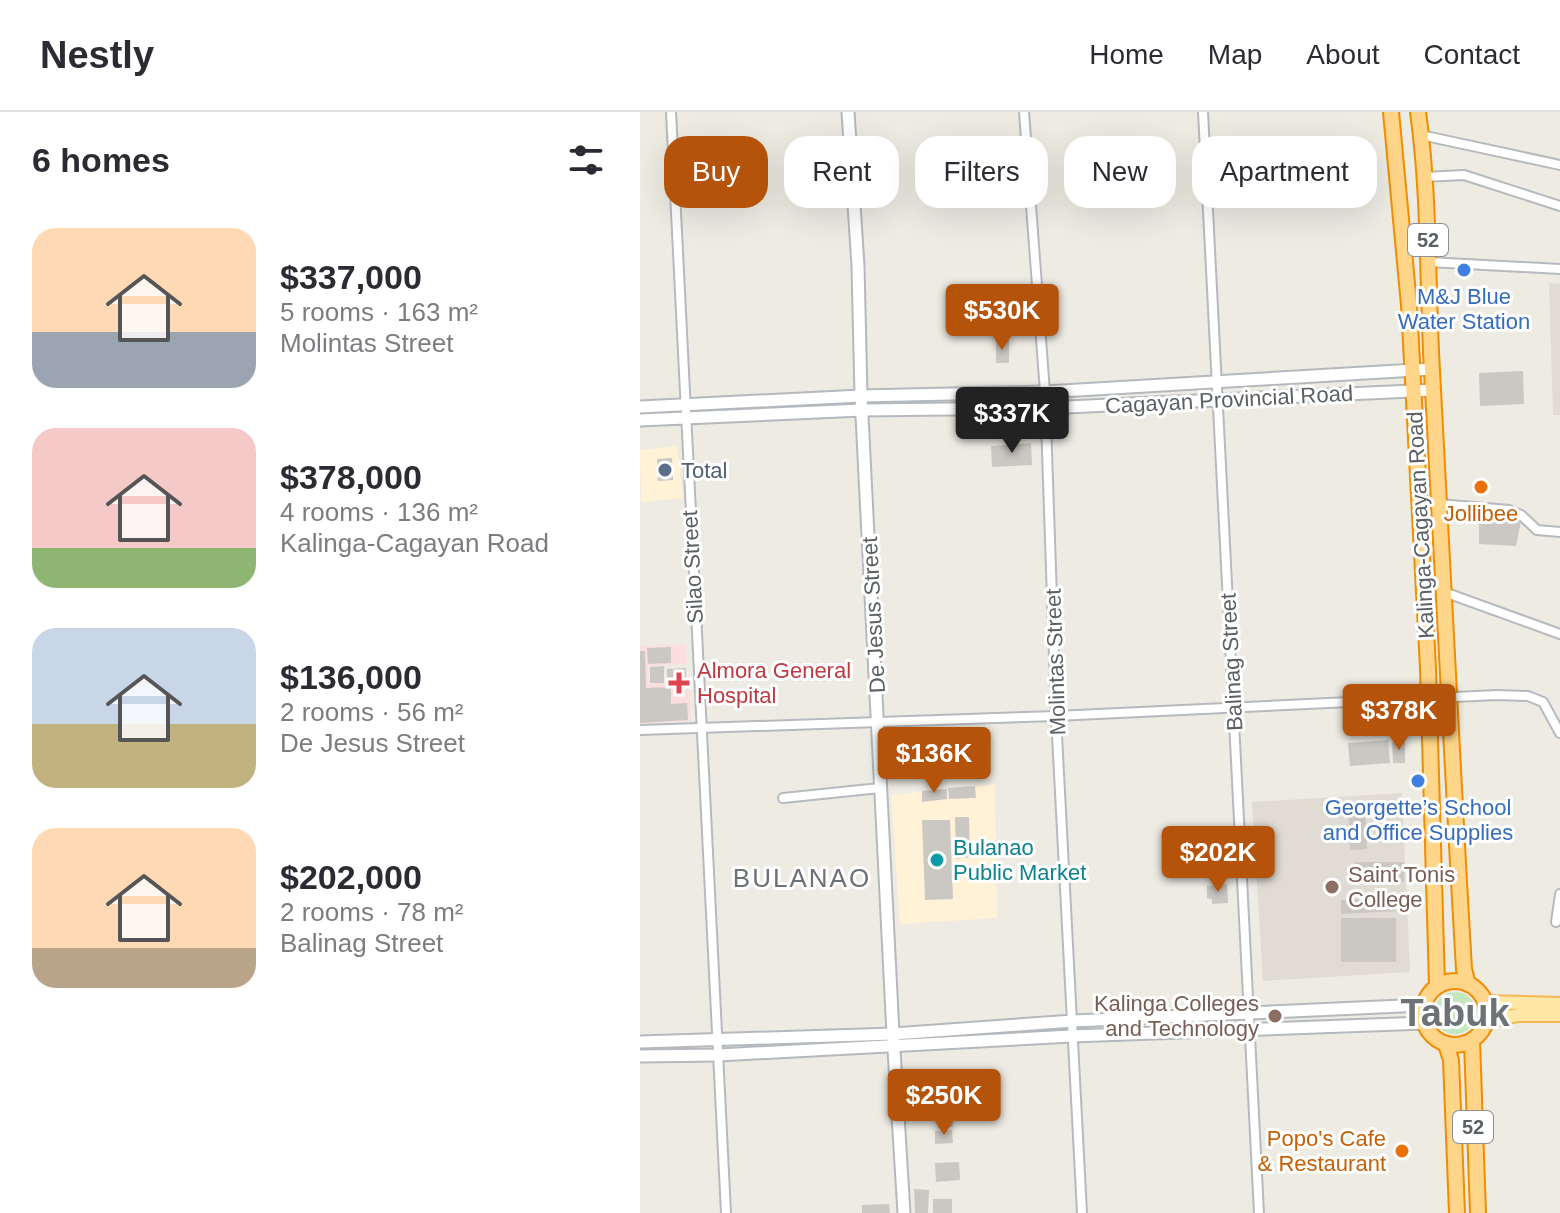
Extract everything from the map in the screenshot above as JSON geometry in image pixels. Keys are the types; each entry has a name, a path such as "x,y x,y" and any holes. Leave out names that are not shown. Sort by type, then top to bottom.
{"highway":[{"name":"Kalinga-Cagayan Road","path":"1391,112 1409,305 1428,699 1437,986"},
{"name":"Kalinga-Cagayan Road","path":"1418,112 1429,262 1464,969 1468,984"},
{"path":"1453,982 1468,984 1486,1002 1486,1022 1472,1041 1459,1045 1446,1044 1430,1033 1425,1023 1424,1005 1437,986 1453,982"},
{"name":"52","path":"1472,1041 1478,1213"},
{"name":"52","path":"1446,1044 1451,1060 1457,1213"}],"main road":[{"path":"1486,1002 1560,1004"},
{"path":"1486,1022 1518,1015 1560,1015"}],"street":[{"name":"Silao Street","path":"671,112 726,1213"},
{"name":"De Jesus Street","path":"848,112 904,1213"},
{"name":"Molintas Street","path":"1024,112 1045,392 1056,716 1082,1213"},
{"name":"Balinag Street","path":"1203,112 1259,1213"},
{"path":"1421,135 1560,165"},
{"path":"1424,177 1464,175 1560,206"},
{"path":"1429,262 1560,269"},
{"name":"Cagayan Provincial Road","path":"640,420 684,412 861,396 1045,392 1432,369"},
{"path":"1331,374 1332,394"},
{"name":"Cagayan Provincial Road","path":"640,407 684,412 1045,408 1434,390"},
{"path":"1439,504 1509,510 1521,515 1537,530 1560,532"},
{"path":"1443,592 1560,634"},
{"path":"640,730 1056,716 1449,696 1528,696 1547,706 1560,733"},
{"path":"783,798 880,788"},
{"path":"1556,922 1560,894"},
{"path":"640,1042 893,1034 1073,1021 1424,1005"},
{"path":"640,1056 1425,1023"}],"shaded area":[{"path":"1549,283 1560,284 1560,415 1553,415"},
{"path":"677,446 683,498 641,502 640,450"},
{"name":"Almora General Hospital","path":"686,644 687,664 648,666 648,684 689,682 691,721 640,724 640,646"},
{"name":"Bulanao Public Market","path":"995,784 997,918 900,924 891,795"},
{"name":"Saint Tonis College","path":"1402,793 1410,972 1263,981 1252,802"}],"green space":[{"path":"1455,992 1470,998 1476,1013 1470,1028 1455,1034 1440,1028 1434,1013 1440,998"}],"building":[{"path":"996,340 1009,340 1009,363 996,363"},
{"path":"1523,371 1524,404 1480,406 1479,373"},
{"path":"1031,443 1032,465 992,467 991,446"},
{"name":"Total","path":"672,458 673,480 658,481 657,459"},
{"path":"1479,519 1521,521 1516,546 1479,544"},
{"path":"671,647 671,663 648,664 647,648"},
{"path":"640,651 645,651 646,688 671,687 671,704 687,703 688,720 640,723"},
{"path":"664,666 664,683 650,683 650,667"},
{"path":"686,668 686,680 667,681 667,669"},
{"path":"1388,740 1390,763 1350,766 1348,743"},
{"path":"1392,742 1405,742 1405,763 1393,763"},
{"path":"975,786 976,798 949,799 948,788"},
{"path":"947,789 947,799 922,802 922,791"},
{"path":"1365,806 1367,849 1350,850 1348,807"},
{"path":"955,817 969,817 970,857 956,859"},
{"name":"Bulanao Public Market","path":"922,820 950,820 953,899 925,900"},
{"path":"1226,832 1227,848 1204,849 1203,833"},
{"path":"1355,862 1404,862 1404,882 1355,883"},
{"path":"1227,884 1228,903 1212,904 1212,899 1207,898 1207,886"},
{"path":"1395,897 1396,911 1341,914 1341,900"},
{"path":"1341,918 1396,918 1396,962 1341,962"},
{"path":"934,1071 950,1071 949,1089 935,1089"},
{"path":"964,1088 967,1109 955,1111 951,1089"},
{"path":"952,1106 953,1127 938,1128 937,1108"},
{"path":"952,1130 953,1143 935,1144 935,1131"},
{"path":"959,1162 960,1180 936,1182 935,1163"},
{"path":"914,1189 929,1190 928,1213 915,1213"},
{"path":"933,1199 952,1199 952,1213 933,1213"},
{"path":"889,1204 890,1213 862,1213 862,1205"}],"place":[{"name":"M&J Blue Water Station","path":"1464,270"},
{"name":"Total","path":"665,470"},
{"name":"Jollibee","path":"1481,487"},
{"name":"Almora General Hospital","path":"679,683"},
{"name":"Georgette’s School and Office Supplies","path":"1418,781"},
{"name":"Bulanao Public Market","path":"937,860"},
{"name":"Saint Tonis College","path":"1332,887"},
{"name":"Kalinga Colleges and Technology","path":"1275,1016"},
{"name":"Popo's Cafe & Restaurant","path":"1402,1151"}],"district":[{"name":"BULANAO","path":"802,878"},
{"name":"Tabuk","path":"1455,1013"}]}
